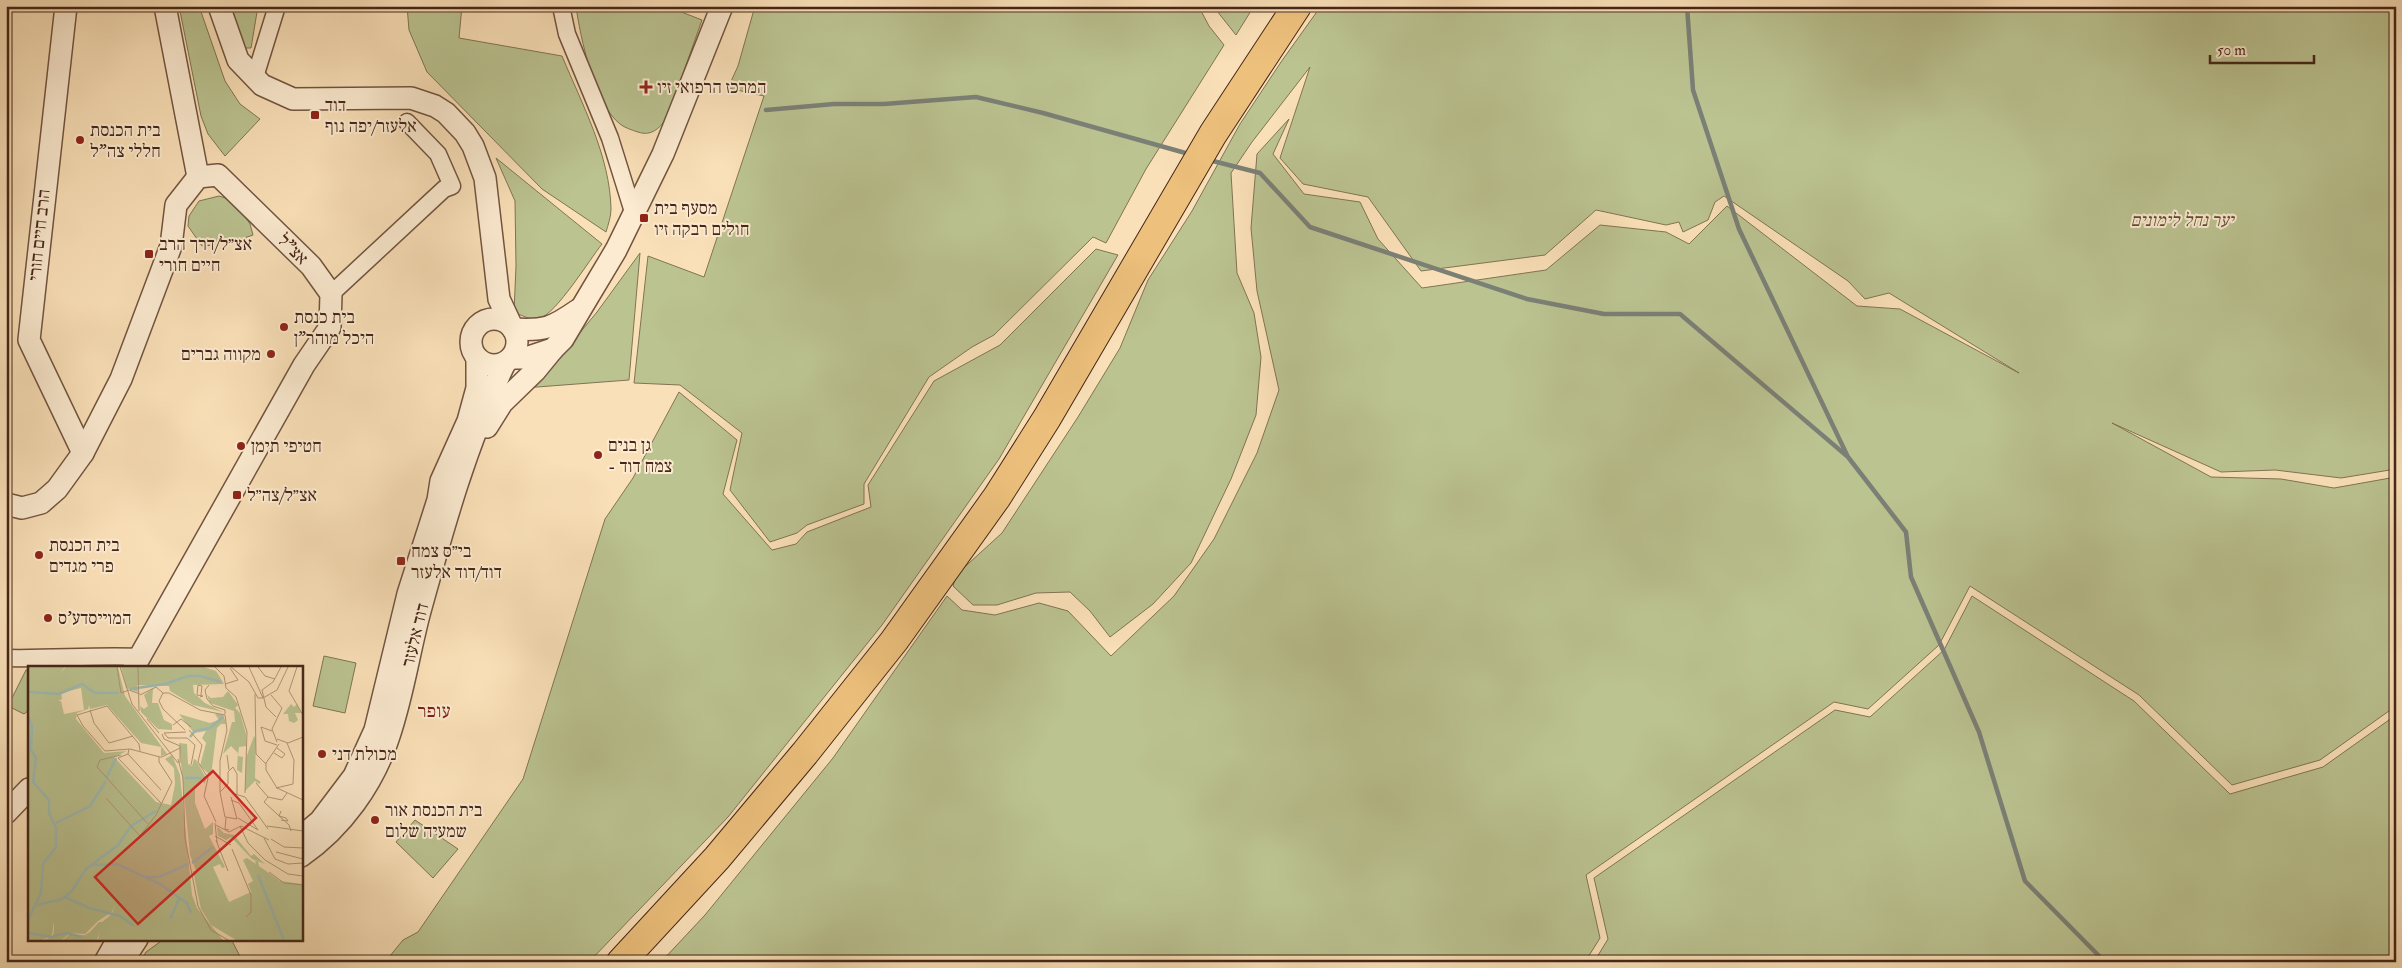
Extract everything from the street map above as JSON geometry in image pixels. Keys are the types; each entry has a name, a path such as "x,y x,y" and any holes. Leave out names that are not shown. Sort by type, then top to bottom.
{"highway":[{"path":"621,962 717,858 805,753 894,641 997,497 1047,418 1214,134 1297,6"}],"street":[{"name":"הרב חיים חורי","path":"66,6 44,189 29,340 83,453"},
{"path":"6,504 22,508 33,507 41,503 57,489 83,453 121,379 172,246 176,205 198,177 165,6"},
{"path":"219,6 238,60 262,85 293,99 411,98 435,106 446,113 465,133 473,146 485,178 499,299 517,337 518,345 508,361"},
{"path":"255,77 277,6"},
{"path":"561,6 568,34 610,138 634,215"},
{"path":"458,485 477,444 502,403 564,339 634,215 663,154 722,6"},
{"path":"6,658 81,658 98,655 138,662 281,406 330,327 331,294 444,189 452,186 438,154 407,122"},
{"name":"אצ\"ל","path":"198,177 218,175 305,260 331,294"},
{"path":"492,229 488,306 480,324 474,330 470,344 477,358 491,366 554,349"},
{"path":"480,324 495,319 508,324 513,329 552,328 582,308"},
{"name":"דוד אלעזר","path":"302,837 320,821 354,776 375,730 408,594 438,500 441,482 468,421 477,388 477,358"},
{"name":"דוד אלעזר","path":"302,855 331,832 367,783 381,758 390,735 420,612 458,485 491,391 508,361"},
{"path":"6,492 16,497 32,500 44,497 57,489"},
{"path":"6,813 28,790"},
{"path":"105,962 117,940"},
{"path":"122,962 136,940"}],"green space":[{"path":"179,6 199,6 225,81 240,104 260,119 225,156 208,134 201,116"},
{"path":"231,6 258,6 251,48 242,48"},
{"path":"407,6 462,6 459,38 562,56 594,131 606,169 611,209 606,232 542,189 427,72 409,30"},
{"path":"576,6 666,6 702,20 668,116 656,130 643,133 626,128 611,115 603,102 590,70"},
{"path":"755,6 1201,6 1200,9 1209,26 1224,45 1146,169 1106,243 1093,237 994,335 972,347 929,377 864,484 864,504 807,525 797,533 770,542 730,490 742,433 680,385 634,383 648,256 704,277 764,96 728,88 738,66"},
{"path":"1213,6 1254,6 1236,35"},
{"name":"יער נחל לימונים","path":"1321,6 2396,6 2396,469 2341,478 2275,470 2221,472 2112,423 2211,477 2281,479 2334,488 2396,477 2396,706 2320,760 2232,785 2139,695 1970,586 1939,645 1868,709 1834,702 1586,875 1600,938 1585,962 661,962 705,915 833,758 947,596 962,610 995,615 1039,603 1068,611 1111,656 1174,596 1214,539 1257,453 1279,390 1257,291 1251,228 1257,154 1289,119 1273,154 1304,194 1360,202 1378,239 1422,288 1546,270 1600,225 1666,232 1689,244 1727,206 1857,306 1900,309 2019,373 1889,293 1865,299 1848,281 1724,196 1715,202 1708,220 1683,232 1679,222 1666,225 1596,210 1545,255 1421,271 1368,197 1303,184 1280,158 1310,67 1252,142 1231,173 1237,273 1254,313 1261,357 1256,415 1231,479 1191,563 1153,604 1110,637 1090,611 1070,592 1036,593 997,605 973,605 953,586 957,574 1002,533 1078,417 1120,348 1148,280 1192,211 1240,124"},
{"path":"496,158 602,244 555,307 537,319 514,312 516,266 515,201"},
{"path":"219,196 235,201 250,224 253,235 239,240 219,240 217,245 202,246 188,226 189,216 199,201"},
{"path":"1096,249 1118,255 999,459 882,625 728,817 589,962 385,962 403,940 418,932 523,779 605,519 633,478 679,392 737,440 723,494 772,550 796,544 807,532 871,507 868,485 934,381 1000,345"},
{"path":"640,253 629,380 524,388 559,358 597,312"},
{"path":"1972,596 2134,701 2230,794 2323,767 2396,715 2396,962 1594,962 1608,939 1594,878 1835,710 1870,717 1944,650"},
{"path":"324,656 356,663 345,713 313,706"},
{"path":"26,670 28,670 28,711 24,714 8,706"},
{"path":"415,820 458,849 433,878 396,842"},
{"path":"163,940 232,940 243,962 140,962 146,952"}],"waterway":[{"path":"1687,6 1693,90 1739,229 1847,455"},
{"path":"766,110 834,104 884,104 976,97 1043,113 1189,154"},
{"path":"1209,160 1260,173 1310,227 1527,299 1604,314 1680,314 1848,457 1906,532 1911,577 1979,732 2025,881 2105,962"}],"place":[{"name":"המרכז הרפואי זיו","path":"646,87"},
{"name":"דוד אלעזר/יפה נוף","path":"315,115"},
{"name":"בית הכנסת חללי צה\"ל","path":"80,140"},
{"name":"מסעף בית חולים רבקה זיו","path":"644,218"},
{"name":"אצ״ל/דרך הרב חיים חורי","path":"149,254"},
{"name":"בית כנסת היכל מוהר\"ן","path":"284,327"},
{"name":"מקווה גברים","path":"271,354"},
{"name":"חטיפי תימן","path":"241,446"},
{"name":"גן בנים - צמח דוד","path":"598,455"},
{"name":"אצ״ל/צה״ל","path":"237,495"},
{"name":"בית הכנסת פרי מגדים","path":"39,555"},
{"name":"בי״ס צמח דוד/דוד אלעזר","path":"401,561"},
{"name":"המוייסדע'ס","path":"48,618"},
{"name":"מכולת דני","path":"322,754"},
{"name":"בית הכנסת אור שמעיה שלום","path":"375,820"}],"district":[{"name":"עופר","path":"434,710"}]}
